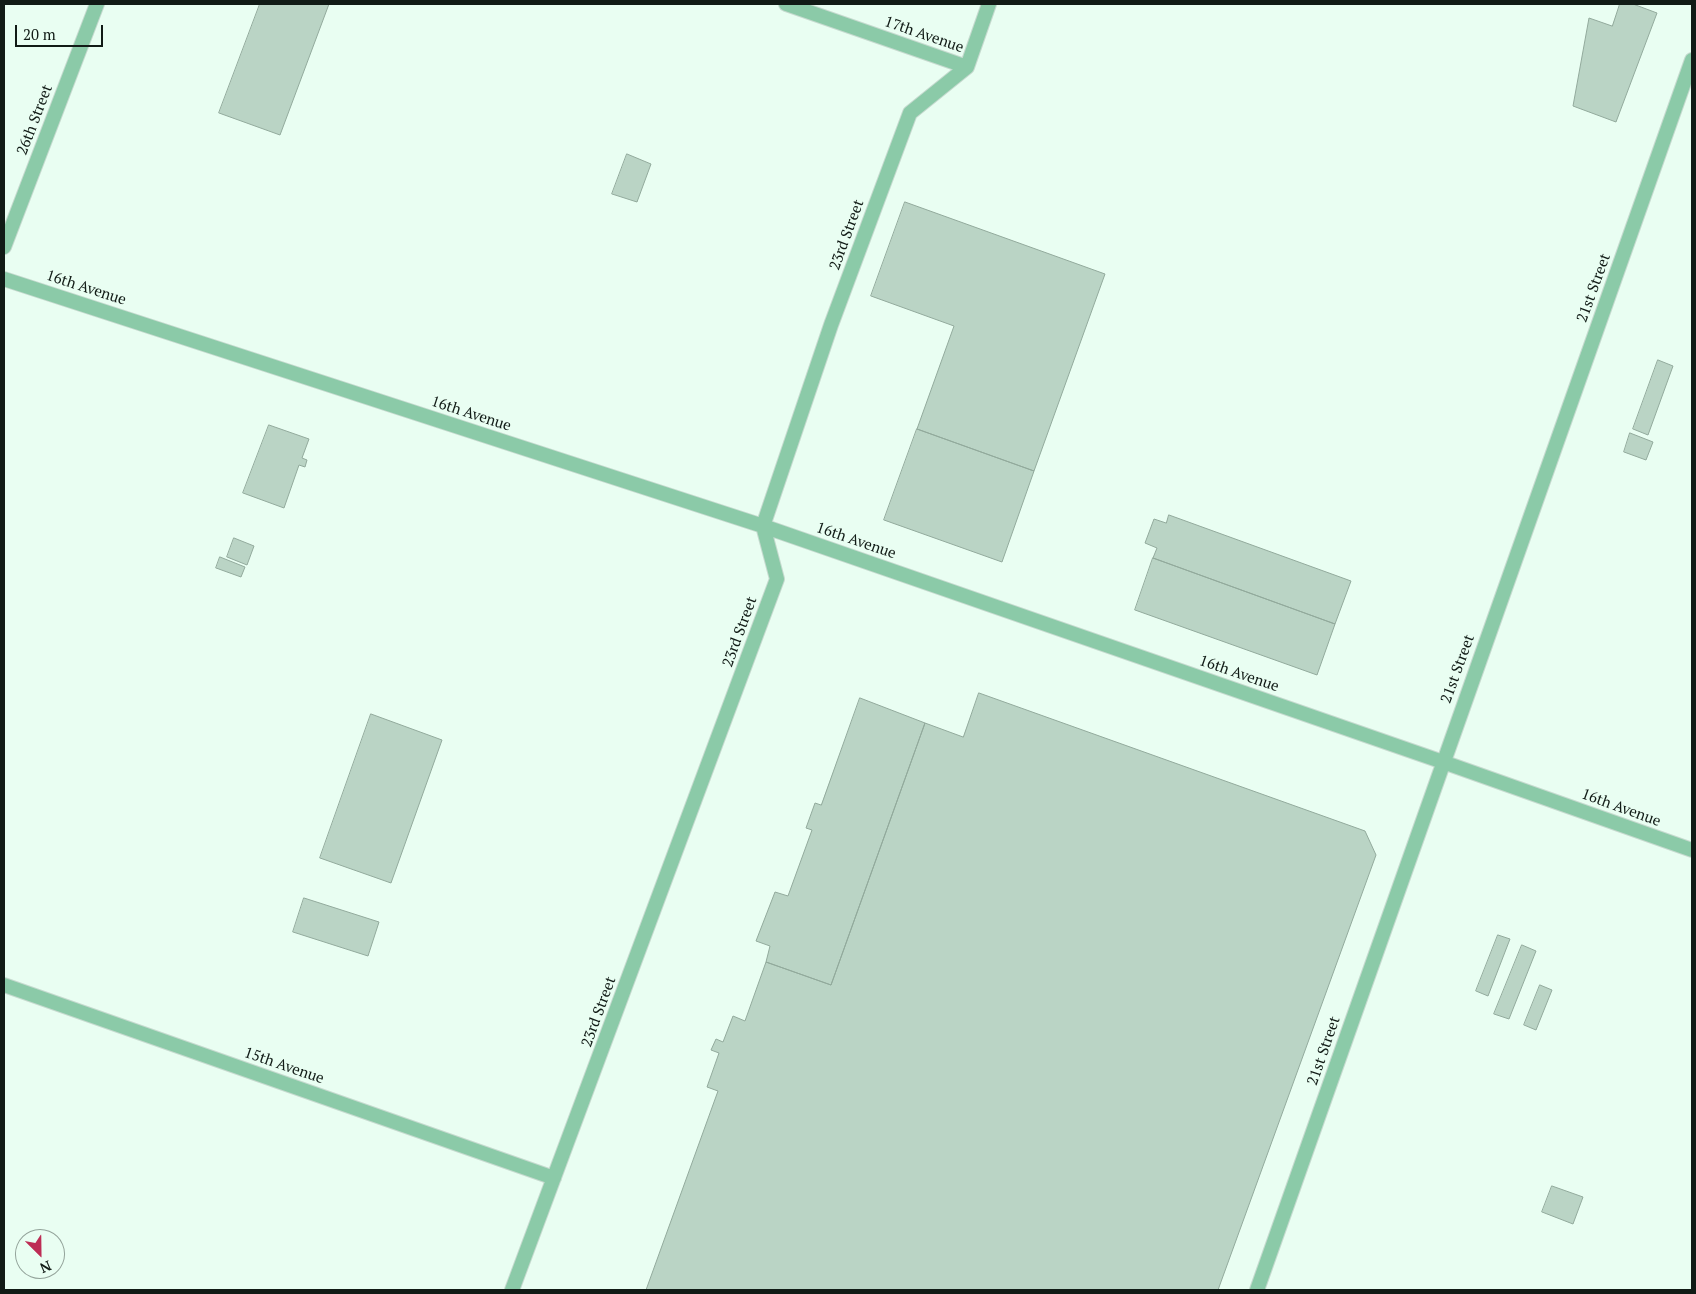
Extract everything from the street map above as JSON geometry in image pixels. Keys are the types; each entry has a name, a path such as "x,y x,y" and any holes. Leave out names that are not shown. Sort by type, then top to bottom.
{"lane":[{"name":"26th Street","path":"4,247 97,4"},
{"name":"17th Avenue","path":"786,4 967,67"},
{"path":"967,67 989,4"},
{"name":"21st Street","path":"1257,1290 1692,60"},
{"name":"23rd Street","path":"512,1290 777,579 763,526 831,326 910,113 967,67"},
{"name":"16th Avenue","path":"4,279 763,526 1692,850"},
{"name":"15th Avenue","path":"4,985 554,1178"}],"building":[{"path":"260,4 329,4 280,135 219,113"},
{"path":"1620,4 1633,4 1657,13 1616,122 1573,106 1589,18 1612,26"},
{"path":"627,154 651,164 637,202 612,194"},
{"path":"905,202 1105,274 1034,471 917,429 954,326 871,296"},
{"path":"1658,360 1673,366 1648,435 1633,429"},
{"path":"269,425 309,439 302,458 307,460 305,467 299,465 284,508 243,493"},
{"path":"917,429 1034,471 1002,562 884,520"},
{"path":"1630,433 1653,442 1646,460 1624,452"},
{"path":"1169,515 1351,581 1335,624 1153,558 1157,548 1145,543 1154,519 1166,523"},
{"path":"234,538 254,546 247,565 227,557"},
{"path":"220,557 245,567 241,577 216,568"},
{"path":"1153,558 1335,624 1317,675 1135,610"},
{"path":"979,693 1365,831 1376,855 1218,1290 646,1290 718,1091 707,1087 719,1053 711,1050 716,1039 723,1042 733,1016 745,1021 766,962 831,985 925,723 963,737"},
{"path":"860,698 925,723 831,985 766,962 770,946 756,941 775,892 788,896 812,830 806,828 815,803 821,805"},
{"path":"371,714 442,740 391,883 320,858"},
{"path":"304,898 379,922 368,956 293,932"},
{"path":"1498,935 1510,939 1488,996 1476,991"},
{"path":"1522,945 1536,951 1509,1019 1494,1014"},
{"path":"1540,985 1552,990 1536,1030 1524,1025"},
{"path":"1552,1186 1583,1197 1573,1224 1542,1212"}]}
